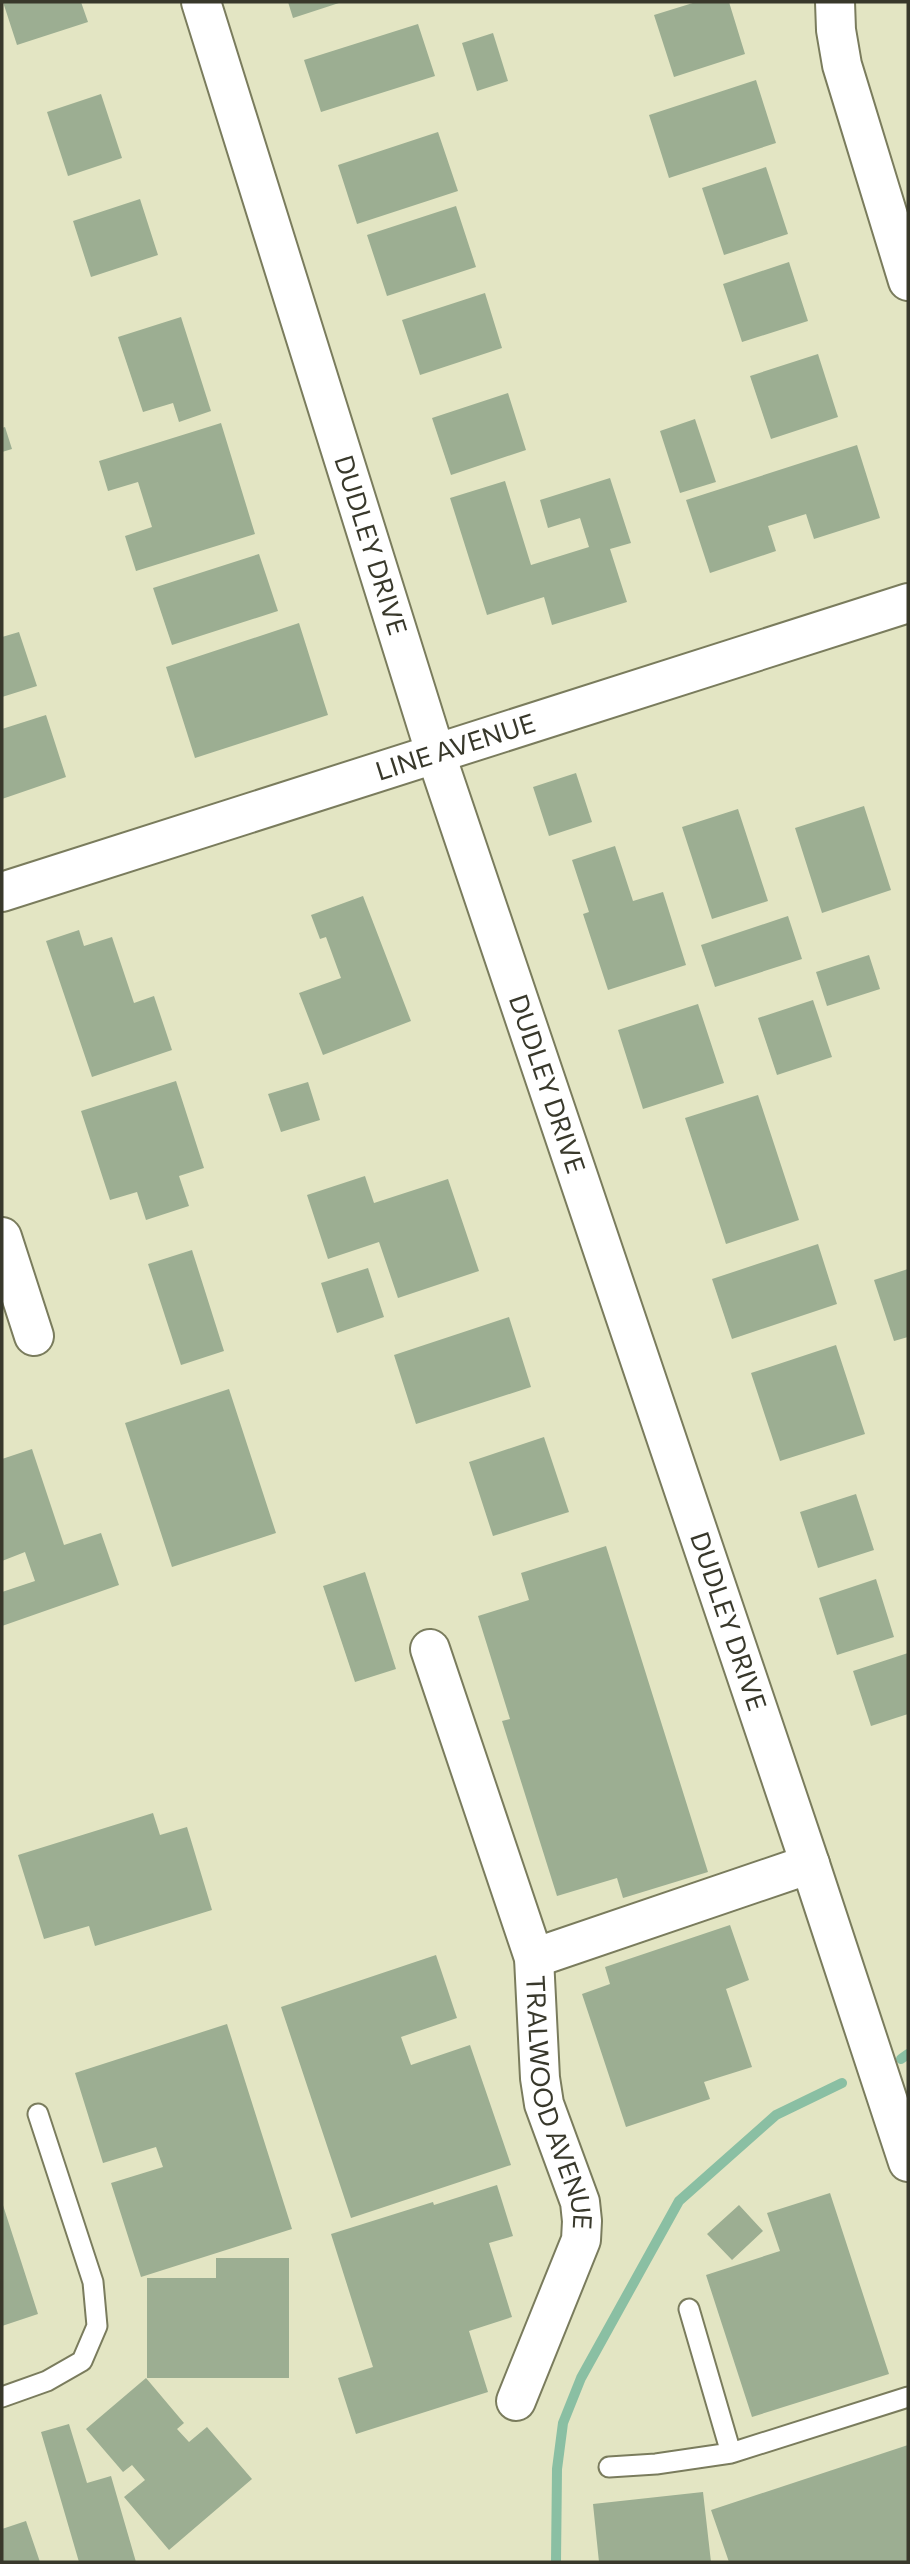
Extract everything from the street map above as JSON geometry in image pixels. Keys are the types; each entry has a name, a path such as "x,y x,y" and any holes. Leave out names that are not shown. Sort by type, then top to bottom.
{"street":[{"name":"DUDLEY DRIVE","path":"201,2 436,755 908,2162"},
{"path":"835,2 842,65 908,281"},
{"name":"LINE AVENUE","path":"2,892 908,603"},
{"path":"2,1237 34,1336"},
{"name":"TRALWOOD AVENUE","path":"430,1649 534,1958 540,2078 544,2104 580,2202 583,2221 581,2240 516,2401"},
{"name":"TRALWOOD AVENUE","path":"534,1958 810,1864"}],"lane":[{"path":"2,2397 47,2381 82,2361 97,2326 93,2282 38,2114"},
{"path":"689,2309 731,2454"},
{"path":"610,2467 731,2454 908,2397"}],"building":[{"path":"3,2 81,2 88,22 17,45"},
{"path":"288,2 342,2 293,18"},
{"path":"696,2 729,2 745,54 674,77 654,15"},
{"path":"418,24 435,76 321,112 304,60"},
{"path":"493,33 508,81 477,91 462,43"},
{"path":"756,80 776,143 669,178 649,115"},
{"path":"101,94 122,158 68,176 47,112"},
{"path":"438,132 458,191 357,224 338,165"},
{"path":"766,167 788,234 724,255 702,188"},
{"path":"140,199 158,255 91,277 73,221"},
{"path":"456,206 476,267 387,296 367,235"},
{"path":"789,262 808,321 742,342 723,284"},
{"path":"485,293 502,348 420,375 402,320"},
{"path":"181,317 211,411 179,422 173,403 143,412 118,337"},
{"path":"818,354 838,417 771,439 750,376"},
{"path":"508,393 526,450 451,475 432,418"},
{"path":"695,419 716,482 680,493 660,431"},
{"path":"221,423 255,534 136,571 125,536 152,527 138,482 108,491 99,461"},
{"path":"5,427 12,449 2,452 2,428"},
{"path":"857,445 880,518 814,539 806,514 768,526 776,551 710,573 686,500"},
{"path":"610,478 631,543 610,549 627,602 552,625 544,597 487,615 450,498 505,481 531,565 589,547 580,518 548,528 540,500"},
{"path":"259,554 278,611 172,645 153,588"},
{"path":"299,623 328,715 195,758 166,667"},
{"path":"19,632 37,686 2,697 2,637"},
{"path":"46,715 66,777 2,799 2,729"},
{"path":"576,773 592,822 549,836 533,787"},
{"path":"864,806 891,890 822,913 795,828"},
{"path":"738,809 768,901 712,919 682,827"},
{"path":"615,846 633,901 663,892 686,965 608,990 583,914 589,912 572,860"},
{"path":"363,896 411,1021 323,1055 299,993 341,978 326,937 320,939 311,915"},
{"path":"788,916 802,959 715,987 701,945"},
{"path":"79,930 84,946 112,937 134,1003 154,996 172,1050 92,1077 46,941"},
{"path":"869,955 880,989 827,1006 816,972"},
{"path":"813,1000 832,1057 777,1075 758,1018"},
{"path":"698,1004 724,1083 643,1109 618,1030"},
{"path":"176,1081 204,1168 179,1176 189,1206 146,1220 137,1192 110,1200 81,1111"},
{"path":"308,1082 320,1120 281,1132 268,1094"},
{"path":"758,1095 799,1220 726,1244 685,1118"},
{"path":"365,1176 374,1203 448,1179 479,1271 398,1298 379,1242 328,1259 307,1195"},
{"path":"818,1244 837,1304 732,1339 712,1279"},
{"path":"192,1250 224,1351 181,1365 148,1264"},
{"path":"368,1268 384,1317 337,1333 321,1283"},
{"path":"908,1269 908,1337 894,1341 874,1280"},
{"path":"509,1317 531,1387 416,1424 394,1355"},
{"path":"836,1345 865,1434 780,1461 751,1373"},
{"path":"229,1389 276,1533 172,1567 125,1423"},
{"path":"544,1437 569,1512 493,1536 469,1462"},
{"path":"32,1449 64,1545 101,1533 119,1585 2,1626 2,1592 35,1581 25,1552 2,1561 2,1459"},
{"path":"856,1494 874,1550 818,1568 800,1512"},
{"path":"606,1546 708,1872 623,1898 617,1878 557,1896 502,1721 510,1719 478,1616 529,1600 521,1573"},
{"path":"365,1572 396,1669 355,1682 323,1586"},
{"path":"876,1579 894,1637 837,1655 819,1598"},
{"path":"908,1653 908,1714 871,1726 853,1671"},
{"path":"153,1813 160,1835 187,1827 212,1910 95,1946 89,1926 44,1939 18,1855"},
{"path":"730,1925 749,1980 726,1989 752,2067 704,2082 710,2099 626,2127 582,1994 610,1984 605,1967"},
{"path":"436,1955 457,2018 401,2037 411,2065 470,2045 511,2165 351,2218 281,2007"},
{"path":"227,2024 292,2229 141,2277 111,2183 163,2167 156,2147 103,2163 75,2073"},
{"path":"497,2185 513,2236 489,2243 512,2317 469,2331 488,2392 356,2434 338,2378 373,2367 331,2234"},
{"path":"830,2193 889,2374 752,2417 706,2275 780,2251 767,2213"},
{"path":"2,2202 38,2314 2,2326"},
{"path":"739,2205 763,2231 732,2260 707,2234"},
{"path":"216,2258 289,2258 289,2378 147,2378 147,2278 216,2278"},
{"path":"146,2378 184,2423 177,2429 189,2442 207,2427 252,2479 169,2550 124,2497 145,2480 132,2465 123,2472 86,2429"},
{"path":"69,2424 87,2483 111,2476 136,2562 79,2562 41,2432"},
{"path":"908,2445 908,2562 729,2562 711,2510"},
{"path":"703,2492 711,2562 599,2562 593,2504"},
{"path":"26,2521 40,2562 2,2562 2,2529"}],"waterway":[{"path":"901,2059 908,2054"},
{"path":"556,2562 557,2469 563,2423 581,2378 679,2201 776,2115 842,2083"}]}
